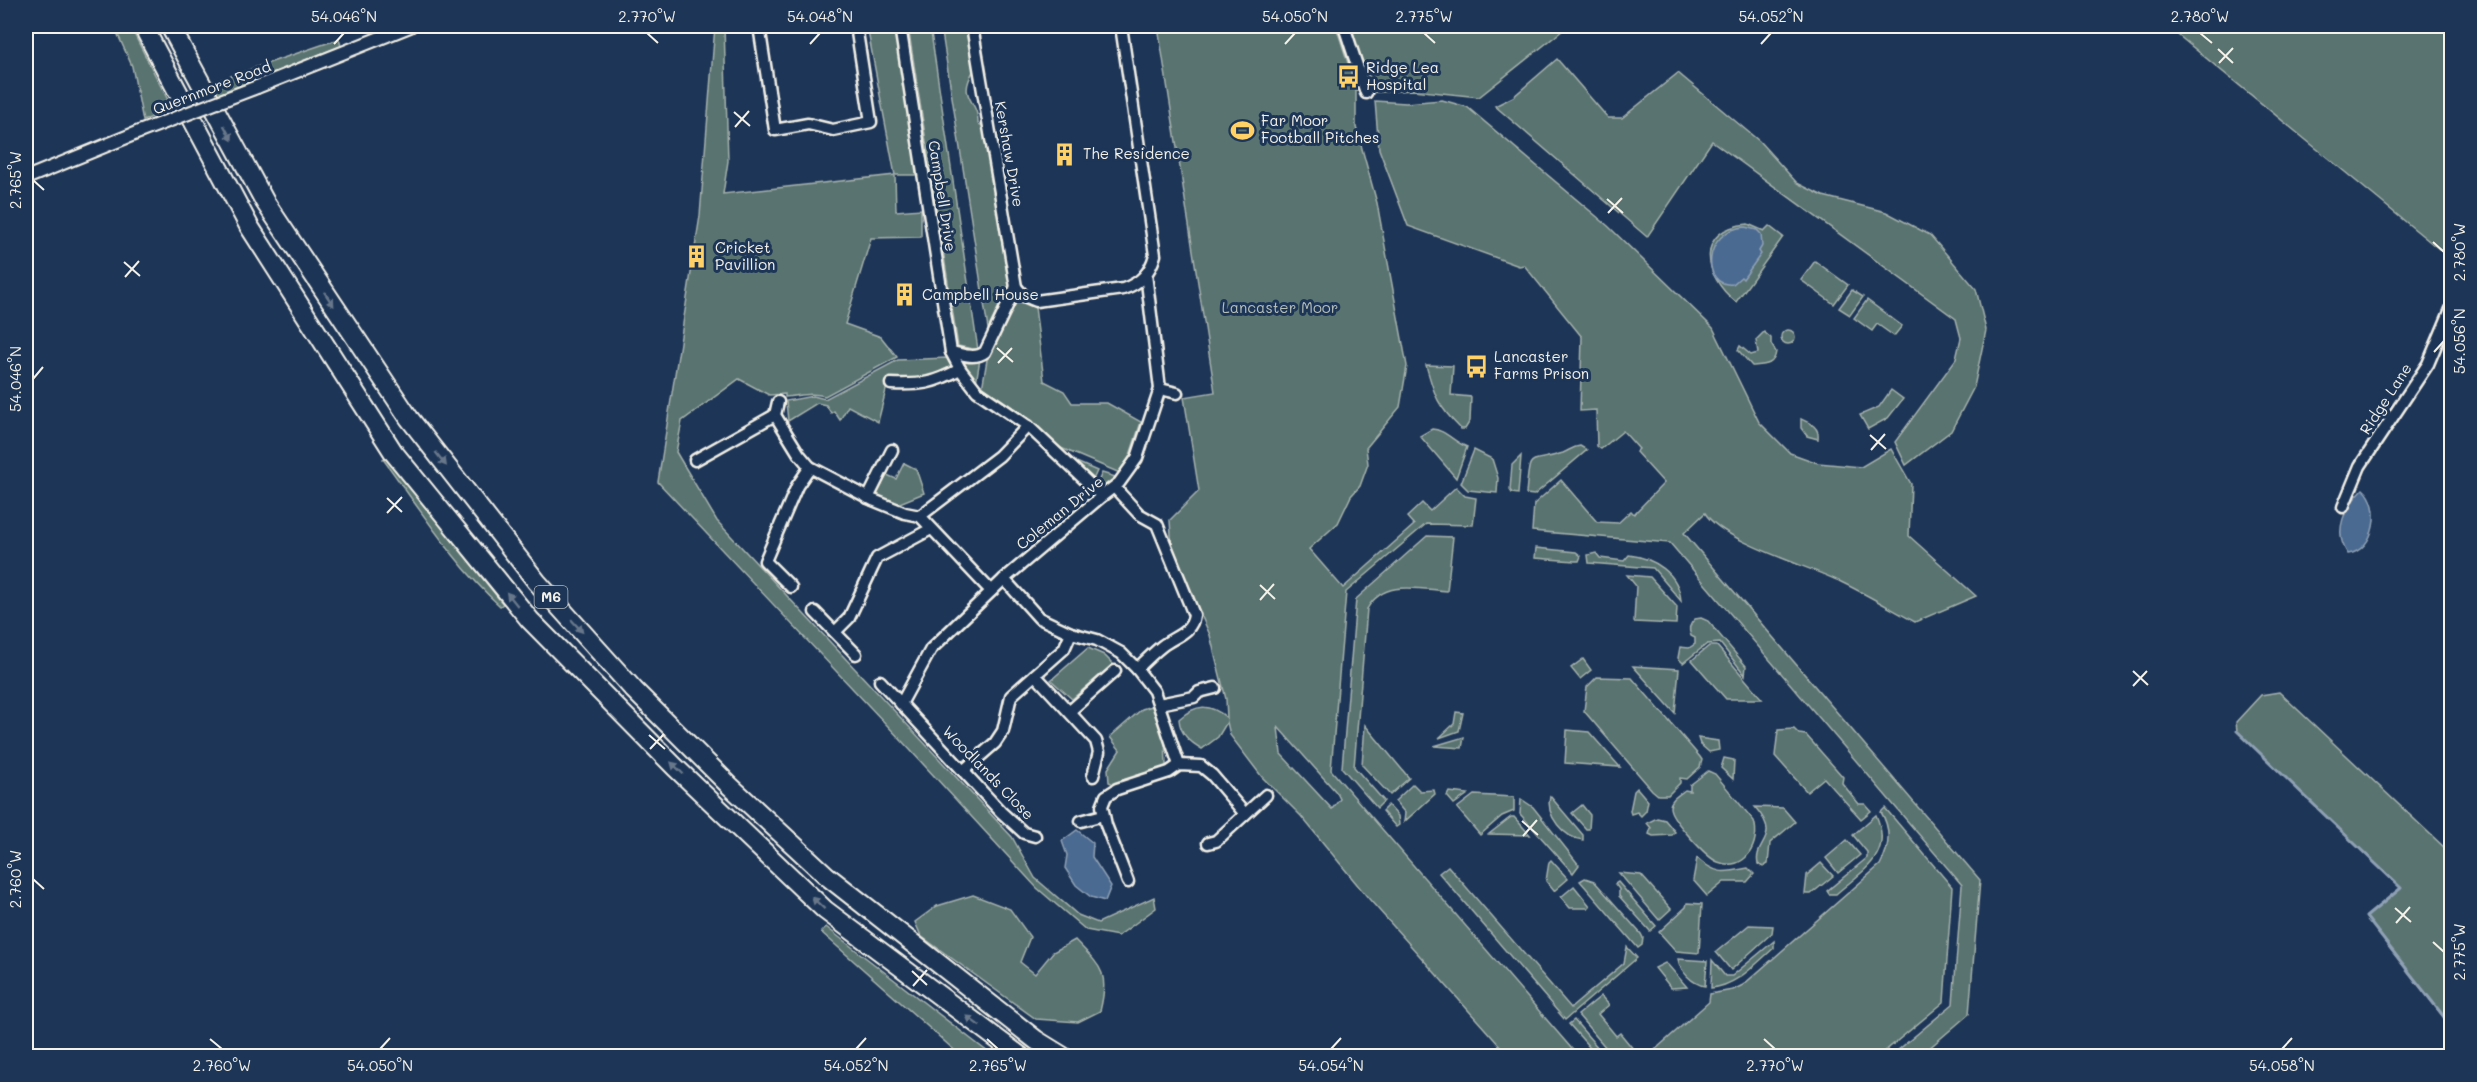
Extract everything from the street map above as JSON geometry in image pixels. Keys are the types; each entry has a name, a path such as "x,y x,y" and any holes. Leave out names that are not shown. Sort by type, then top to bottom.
{"highway":[{"name":"M6","path":"143,26 249,226 394,453 530,620 675,767 825,910 1020,1056"},
{"name":"M6","path":"170,26 265,202 409,418 537,582 634,690 730,786 826,876 1036,1040 1062,1056"}],"street":[{"name":"Quernmore Road","path":"26,178 410,26"},
{"path":"759,26 775,130 808,124 833,130 871,122 856,26"},
{"name":"Campbell Drive","path":"900,26 951,352 960,369 977,391 1028,426 1102,496"},
{"name":"Kershaw Drive","path":"972,26 1016,287"},
{"path":"951,352 973,357 985,352 1016,287 1024,296 1036,301 1123,289 1137,284 1153,265 1155,255 1121,26"},
{"path":"1344,26 1366,93"},
{"name":"Coleman Drive","path":"901,704 930,649 1004,579 1102,496 1115,488 1137,458 1160,389 1146,274"},
{"name":"Ridge Lane","path":"2343,507 2360,466 2428,364 2451,307"},
{"path":"891,384 922,385 938,381 960,369"},
{"path":"1160,389 1177,393"},
{"path":"778,402 775,415 799,454 810,467 868,498 905,513 920,516 991,591"},
{"path":"694,460 775,415"},
{"path":"920,516 999,456 1028,426"},
{"path":"868,498 892,450"},
{"path":"790,587 765,561 797,486 810,467"},
{"path":"1115,488 1139,514 1156,524 1194,615 1193,623 1187,631 1165,644 1137,669"},
{"path":"905,513 949,496"},
{"path":"835,632 849,618 877,558 931,529"},
{"path":"1004,579 1039,618 1071,633 1097,640 1121,653 1137,669 1154,691 1179,765"},
{"path":"815,612 856,654"},
{"path":"963,771 995,743 1003,731 1011,696 1064,649 1071,633"},
{"path":"1070,711 1115,672"},
{"path":"1035,675 1070,711 1098,745 1093,776"},
{"path":"880,681 901,704"},
{"path":"1158,704 1194,698 1199,692 1215,688"},
{"name":"Woodlands Close","path":"901,704 1024,833 1035,836"},
{"path":"1128,882 1101,806 1106,796 1117,789 1169,772 1179,765 1201,766 1212,775 1245,814"},
{"path":"1208,843 1216,841 1266,795"},
{"path":"1081,820 1103,815"}],"green space":[{"path":"114,26 130,26 172,108 143,121 132,66"},
{"path":"715,26 724,26 728,161 723,194 895,175 896,211 921,209 921,237 871,238 845,324 881,337 897,357 825,396 769,395 739,379 682,421 676,452 717,521 1012,837 1035,878 1078,915 1098,923 1154,897 1156,908 1118,936 1086,930 1037,888 658,482 700,216"},
{"path":"867,26 894,26 917,170 915,175 895,175"},
{"path":"908,26 930,26 978,350 958,346"},
{"path":"941,26 967,26 974,70 967,87 978,124 984,126 1009,285 988,329"},
{"name":"Lancaster Moor","path":"1158,26 1336,26 1356,88 1356,127 1377,203 1407,366 1400,407 1366,448 1368,464 1360,486 1351,496 1338,523 1309,549 1343,588 1414,525 1407,517 1422,503 1430,511 1456,487 1465,496 1476,498 1473,525 1426,524 1346,592 1331,770 1578,1056 1509,1056 1370,900 1301,816 1262,777 1230,735 1227,722 1218,737 1202,749 1184,733 1179,719 1191,710 1209,708 1227,718 1226,699 1210,635 1172,550 1170,520 1199,491 1184,397 1215,392","holes":["1278,727 1340,799 1332,809 1281,754"]},
{"path":"1344,26 1568,26 1479,97 1413,90 1366,93"},
{"path":"2167,26 2451,26 2451,259"},
{"path":"339,39 341,46 218,94 213,82"},
{"path":"1557,59 1608,118 1622,118 1678,73 1759,141 1797,183 1823,196 1886,212 1930,235 1976,289 1986,330 1974,387 1951,431 1906,465 1895,442 1956,359 1961,338 1956,319 1712,141 1647,237 1495,106 1513,97"},
{"path":"1442,100 1467,107 1608,226 1713,328 1759,422 1790,453 1818,463 1861,467 1891,449 1911,484 1909,536 1976,596 1915,622 1841,582 1729,534 1705,513 1684,533 1980,880 1969,1014 1920,1056 1891,1056 1953,1004 1962,885 1670,543 1532,531 1534,504 1561,480 1597,522 1618,523 1631,511 1634,514 1664,483 1636,452 1639,449 1623,431 1601,449 1597,446 1596,410 1580,411 1582,337 1524,265 1519,266 1408,226 1379,149 1375,101 1406,103"},
{"path":"1748,224 1764,231 1769,226 1783,237 1736,302 1716,280 1709,255 1712,244 1719,235 1731,228"},
{"path":"1815,261 1848,285 1834,304 1801,280"},
{"path":"1852,290 1863,297 1850,315 1839,308"},
{"path":"1017,297 1035,307 1044,381 1064,391 1072,403 1107,403 1141,422 1128,461 1120,473 1061,448 982,389 988,354"},
{"path":"1867,300 1902,326 1894,336 1877,324 1872,331 1854,318"},
{"path":"1788,330 1793,332 1795,337 1793,342 1788,344 1783,342 1781,337 1783,332"},
{"path":"1764,332 1771,338 1771,344 1776,352 1775,357 1768,364 1752,366 1738,350 1740,346 1751,355 1758,353 1756,340"},
{"path":"956,356 980,359 976,383"},
{"path":"947,358 954,366 939,374 915,379 889,378 878,422 848,406 840,420 834,411 831,413 826,405 817,403 788,421 786,401 813,396 825,399 898,360"},
{"path":"1426,365 1453,366 1451,395 1471,397 1470,421 1465,429 1461,429 1442,407"},
{"path":"1891,390 1903,399 1888,418 1868,429 1860,415 1879,407"},
{"path":"1801,419 1816,428 1818,439 1807,436 1801,428"},
{"path":"1432,429 1441,431 1467,447 1456,478 1420,436"},
{"path":"1580,446 1587,450 1534,495 1526,494 1528,470 1532,461"},
{"path":"1474,450 1492,459 1498,478 1497,493 1468,490 1461,483"},
{"path":"1060,455 1097,471 1092,482"},
{"path":"1521,456 1518,494 1510,490 1512,465"},
{"path":"386,457 503,604 500,606 483,590 453,554 383,459"},
{"path":"904,463 916,469 924,493 895,505 875,495 887,475 896,479"},
{"path":"1102,473 1119,478 1102,492 1096,486"},
{"path":"1427,536 1453,537 1447,591 1413,588 1392,590 1383,593 1367,609 1354,767 1384,801 1377,808 1342,768 1356,599"},
{"path":"1536,548 1576,552 1581,556 1579,561 1535,558"},
{"path":"1596,553 1600,558 1624,561 1629,555 1656,563 1676,582 1681,601 1653,568 1589,563 1588,555"},
{"path":"1627,575 1650,577 1677,607 1676,624 1634,622 1636,586"},
{"path":"1701,618 1708,621 1746,666 1745,675 1720,643 1707,644 1683,663 1678,658 1680,647 1689,648 1695,644 1690,627 1695,619"},
{"path":"1709,646 1717,646 1762,699 1726,699 1692,660"},
{"path":"1088,648 1104,655 1113,664 1072,699 1051,680"},
{"path":"1583,659 1591,670 1580,679 1571,668"},
{"path":"1633,666 1679,669 1675,713"},
{"path":"1597,677 1632,678 1702,760 1700,767 1687,779 1680,778 1680,783 1668,795 1658,795 1652,790 1584,711 1587,687"},
{"path":"2279,692 2447,850 2452,859 2451,1027 2366,917 2401,888 2237,731 2236,722 2261,695"},
{"path":"1152,706 1165,738 1166,766 1156,776 1123,788 1109,782 1108,769 1120,750 1110,737 1142,709"},
{"path":"1456,712 1463,713 1459,731 1439,738 1454,724"},
{"path":"1365,725 1409,778 1390,795 1362,765"},
{"path":"1794,729 1799,734 1806,735 1843,777 1842,783 1859,804 1865,804 1871,811 1861,819 1824,778 1807,792 1775,756 1778,730"},
{"path":"1567,730 1589,732 1620,767 1565,763"},
{"path":"1464,737 1462,748 1434,746"},
{"path":"1698,738 1718,741 1719,750 1709,752 1700,744"},
{"path":"1724,758 1734,760 1733,779 1721,768"},
{"path":"1708,771 1715,774 1754,821 1756,830 1753,847 1743,860 1736,863 1728,864 1713,859 1690,837 1676,820 1670,807 1673,799 1685,790 1690,791 1690,785"},
{"path":"1413,784 1420,791 1434,790 1435,794 1404,822 1405,813 1395,801"},
{"path":"1637,788 1648,801 1646,811 1641,816 1637,812 1631,814 1630,811 1634,791"},
{"path":"1449,792 1468,794 1454,804 1447,796"},
{"path":"1474,795 1514,797 1514,811 1502,816 1480,835 1457,808"},
{"path":"1550,796 1583,835 1583,840 1569,835 1558,825 1550,811"},
{"path":"1521,799 1533,807 1579,865 1573,873 1520,814"},
{"path":"1388,805 1398,816 1399,825 1396,827 1382,811"},
{"path":"1582,805 1590,815 1589,829 1586,829 1572,813"},
{"path":"1755,807 1783,808 1795,822 1770,843 1768,864 1763,867 1758,864 1758,857 1767,833 1767,826"},
{"path":"1885,808 1952,887 1944,1002 1879,1056 1648,1056 1709,1002 1710,994 1733,990 1743,985 1880,865 1888,845 1887,825 1881,812"},
{"path":"1876,815 1881,829 1881,841 1873,861 1836,894 1829,894 1827,891 1867,858 1867,852 1853,835"},
{"path":"1514,817 1530,835 1489,834"},
{"path":"1657,818 1665,820 1675,832 1672,835 1653,836 1649,834 1651,828 1647,823"},
{"path":"1847,840 1860,855 1838,873 1826,858"},
{"path":"1697,858 1715,870 1726,872 1748,868 1754,874 1747,882 1724,882 1707,896 1693,880"},
{"path":"1551,860 1568,879 1554,891 1546,881"},
{"path":"1821,863 1833,876 1811,894 1805,894 1807,875"},
{"path":"1448,866 1571,1008 1624,963 1627,947 1637,958 1565,1020 1439,873"},
{"path":"1619,873 1641,875 1671,909 1659,920"},
{"path":"1585,878 1594,881 1641,934 1642,945 1638,948 1580,881"},
{"path":"1618,882 1656,926 1650,931 1619,896 1619,889 1615,884"},
{"path":"1574,886 1590,906 1588,908 1570,908 1561,897"},
{"path":"973,895 1010,909 1030,937 1020,962 1035,974 1053,952 1075,940 1101,971 1104,987 1100,1011 1078,1022 1036,1019 921,936 915,922 937,906"},
{"path":"1687,903 1702,904 1699,953 1676,951 1659,932 1686,907"},
{"path":"1749,925 1773,926 1772,933 1731,970 1716,952"},
{"path":"826,927 993,1056 961,1056 821,932"},
{"path":"1774,941 1774,948 1737,979 1711,988 1712,960 1725,976 1732,976"},
{"path":"1678,959 1707,961 1705,986 1687,976"},
{"path":"1665,963 1687,987 1671,988 1655,968"},
{"path":"1601,996 1609,1005 1598,1014 1616,1036 1620,1033 1639,1056 1613,1056 1578,1015"},
{"path":"1574,1020 1605,1056 1597,1056 1569,1024"}],"water":[{"path":"1745,227 1757,230 1761,234 1762,246 1759,251 1761,254 1743,279 1741,277 1733,284 1723,283 1715,277 1711,269 1714,247 1720,238 1731,230"},
{"path":"2363,489 2373,505 2373,526 2365,545 2348,554 2343,545 2341,528 2346,511"},
{"path":"1077,830 1093,843 1092,857 1111,886 1105,901 1091,897 1076,885 1065,868 1067,855 1062,841"}],"waterway":[{"path":"2237,731 2401,888 2366,917 2452,1027"}],"place":[{"name":"Ridge Lea Hospital","path":"1348,77"},
{"name":"Far Moor Football Pitches","path":"1243,130"},
{"name":"The Residence","path":"1065,154"},
{"name":"Cricket Pavillion","path":"697,257"},
{"name":"Campbell House","path":"904,295"},
{"name":"Lancaster Farms Prison","path":"1476,366"}]}
